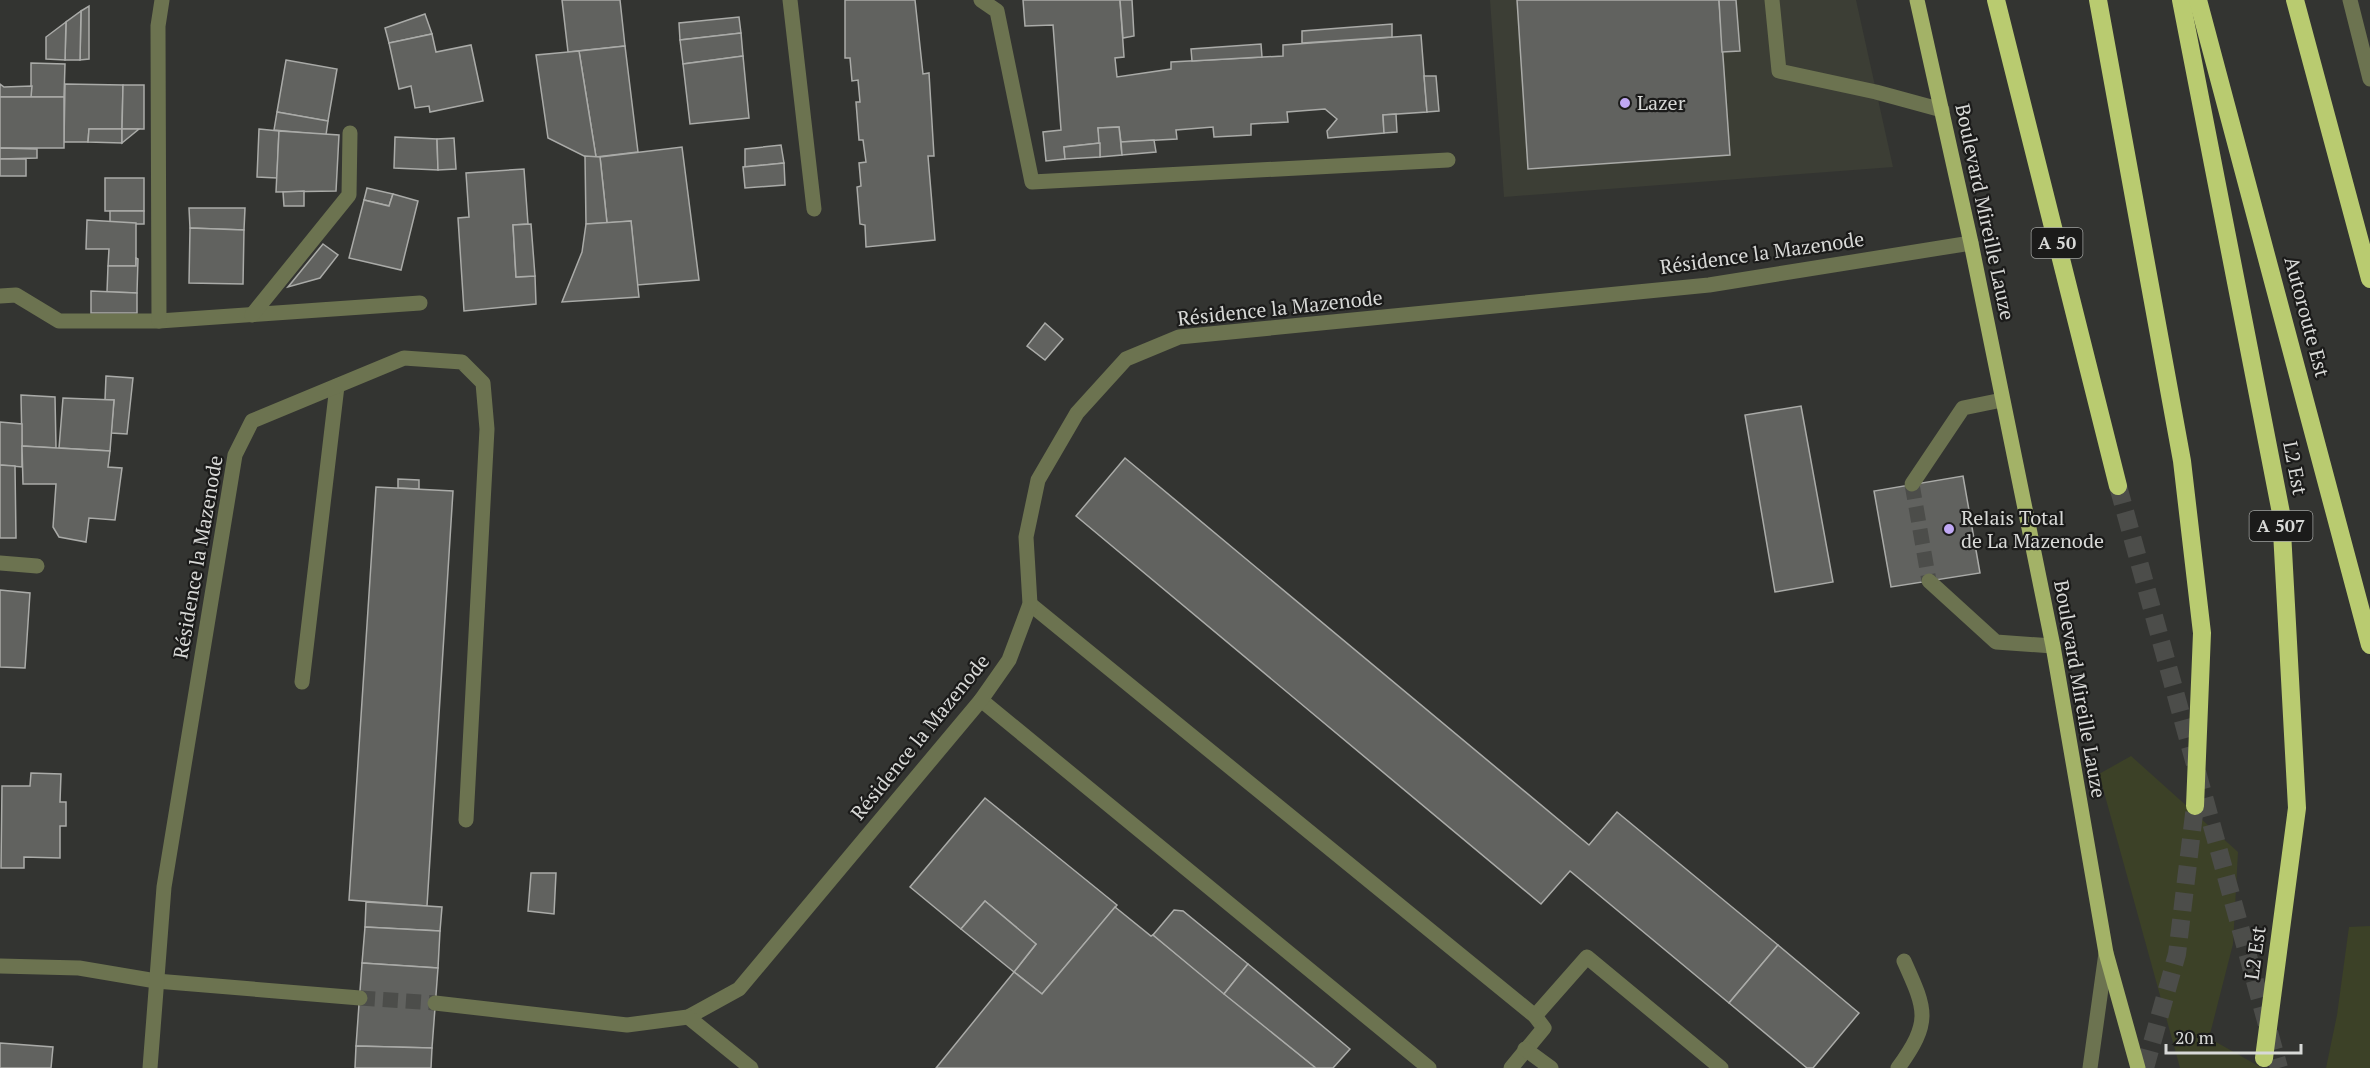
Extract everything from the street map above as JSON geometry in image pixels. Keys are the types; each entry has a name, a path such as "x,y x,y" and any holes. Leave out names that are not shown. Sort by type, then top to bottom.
{"highway":[{"name":"A 50","path":"1996,0 2118,486"},
{"path":"2098,0 2182,461 2202,633 2195,806"},
{"name":"L2 Est","path":"2181,0 2281,513 2297,808 2264,1058"},
{"name":"Autoroute Est","path":"2198,0 2370,645"},
{"path":"2295,0 2370,279"}],"main road":[{"name":"Boulevard Mireille Lauze","path":"1917,0 1971,243 2053,646 2106,953 2138,1068"}],"street":[{"path":"159,321 158,26 162,0"},
{"path":"790,0 814,209"},
{"path":"981,0 997,11 1032,182 1448,160"},
{"path":"1772,0 1779,71 1942,110"},
{"path":"2350,0 2370,79"},
{"path":"252,315 349,195 350,133"},
{"name":"Résidence la Mazenode","path":"435,1003 627,1025 688,1017 739,989 981,700 1009,660 1030,604 1026,537 1038,480 1077,413 1126,359 1179,337 1708,285 1971,243"},
{"path":"8,295 58,321 159,321 420,303"},
{"name":"Résidence la Mazenode","path":"150,1068 164,887 235,456 252,421 404,358 462,362 483,383 487,429 466,820"},
{"path":"302,682 337,386"},
{"path":"1912,484 1963,408 2002,400"},
{"path":"0,563 37,566"},
{"path":"1929,581 1996,642 2053,646"},
{"path":"1030,604 1536,1016 1544,1028 1511,1068"},
{"path":"981,700 1429,1068"},
{"path":"2090,1068 2106,953"},
{"path":"1536,1016 1587,957 1721,1068"},
{"path":"1898,1068 1911,1050 1923,1018 1922,1003 1904,960"},
{"path":"0,966 79,968 156,981 360,998"},
{"path":"688,1017 751,1068"},
{"path":"1525,1049 1551,1068"}],"shaded area":[{"path":"1490,0 1856,0 1893,167 1504,197"}],"green space":[{"path":"2131,756 2238,852 2233,944 2209,1038 2262,1068 2180,1068 2099,774"},
{"path":"2370,926 2370,1068 2326,1068 2337,1015 2349,927"}],"building":[{"path":"562,0 620,0 625,46 568,52"},
{"path":"845,0 915,0 923,74 929,73 934,156 928,156 935,240 866,247 865,225 860,224 857,187 861,186 859,163 866,162 863,140 859,140 856,102 860,102 858,80 852,81 850,58 845,58"},
{"path":"1023,0 1120,0 1124,57 1115,58 1117,77 1171,69 1171,62 1283,56 1283,45 1421,35 1427,112 1383,115 1384,133 1328,138 1327,131 1337,119 1325,109 1287,112 1288,122 1251,124 1251,135 1214,137 1213,127 1176,130 1177,139 1121,142 1119,127 1098,128 1100,143 1064,147 1065,159 1046,161 1043,132 1061,130 1053,25 1025,26"},
{"path":"1120,0 1132,0 1134,36 1123,38"},
{"name":"Lazer","path":"1517,0 1719,0 1730,155 1528,169"},
{"path":"1719,0 1736,0 1740,51 1722,52"},
{"path":"89,6 89,59 80,60 81,11"},
{"path":"81,11 80,60 65,60 66,22"},
{"path":"425,14 432,34 389,43 385,28"},
{"path":"739,17 741,33 680,40 679,23"},
{"path":"66,22 65,60 46,59 46,37"},
{"path":"1392,24 1392,37 1302,43 1302,31"},
{"path":"741,33 743,56 683,64 680,40"},
{"path":"432,34 436,52 471,45 483,101 430,112 429,106 415,108 411,86 399,89 389,43"},
{"path":"1261,44 1262,57 1192,61 1191,49"},
{"path":"625,46 638,152 596,157 579,51"},
{"path":"579,51 596,157 588,158 548,138 536,55"},
{"path":"743,56 749,118 690,124 683,64"},
{"path":"286,60 337,69 328,121 277,112"},
{"path":"31,63 65,64 64,97 31,97"},
{"path":"1424,76 1436,76 1439,111 1427,112"},
{"path":"0,84 4,87 32,86 31,97 0,97"},
{"path":"65,84 123,85 122,129 89,129 88,142 64,142"},
{"path":"123,85 144,85 144,129 122,129"},
{"path":"0,97 64,97 64,148 0,148"},
{"path":"277,112 328,121 326,135 274,130"},
{"path":"1396,114 1397,132 1384,133 1383,115"},
{"path":"1119,127 1122,155 1100,157 1098,128"},
{"path":"89,129 122,129 122,143 88,142"},
{"path":"122,129 139,129 122,143"},
{"path":"259,129 279,131 277,178 257,177"},
{"path":"279,131 339,135 336,191 276,192"},
{"path":"395,137 437,139 438,170 394,168"},
{"path":"454,138 456,169 438,170 437,139"},
{"path":"1154,140 1156,152 1122,155 1121,142"},
{"path":"1100,143 1100,157 1065,159 1064,147"},
{"path":"781,145 784,163 745,167 745,149"},
{"path":"682,147 699,280 637,285 631,221 607,223 600,157"},
{"path":"0,148 37,149 37,158 0,159"},
{"path":"585,156 600,157 607,223 586,224"},
{"path":"0,159 26,159 26,176 0,176"},
{"path":"784,163 785,185 745,188 743,167"},
{"path":"524,169 528,224 513,225 516,277 535,276 536,304 464,311 458,218 469,217 466,173"},
{"path":"105,178 144,178 144,211 105,211"},
{"path":"367,188 393,194 389,206 364,200"},
{"path":"304,191 304,206 284,206 283,192"},
{"path":"393,194 418,201 401,270 349,258 364,200 389,206"},
{"path":"189,208 245,208 244,230 190,228"},
{"path":"110,211 144,211 144,224 110,224"},
{"path":"87,220 136,223 136,266 108,266 109,249 86,249"},
{"path":"631,221 639,297 562,302 582,252 586,224"},
{"path":"531,224 535,276 516,277 513,225"},
{"path":"190,228 244,230 243,284 189,283"},
{"path":"323,244 338,255 320,278 288,287"},
{"path":"136,258 138,259 137,293 107,292 108,266 136,266"},
{"path":"91,291 137,293 137,313 91,313"},
{"path":"1045,323 1063,339 1045,360 1027,346"},
{"path":"106,376 133,378 127,434 111,433 114,400 105,400"},
{"path":"21,395 55,397 56,448 22,446"},
{"path":"63,398 114,400 110,451 59,448"},
{"path":"1801,406 1833,582 1775,592 1745,415"},
{"path":"0,422 22,424 22,467 0,465"},
{"path":"22,446 110,451 108,467 122,468 115,520 89,518 86,542 59,537 53,527 56,484 23,484"},
{"path":"1125,458 1589,845 1617,812 1778,945 1729,1003 1570,871 1541,904 1076,516"},
{"path":"0,465 15,466 16,538 0,538"},
{"path":"1963,476 1980,573 1891,587 1874,491"},
{"path":"398,479 419,480 419,489 398,488"},
{"path":"376,487 453,491 427,906 349,900"},
{"path":"0,590 30,593 25,668 0,667"},
{"path":"31,773 61,774 60,802 66,802 66,826 60,826 60,858 24,857 24,868 1,868 2,786 30,786"},
{"path":"985,798 1117,905 1042,994 1014,972 1036,944 985,901 961,929 910,887"},
{"path":"531,873 556,873 554,914 528,911"},
{"path":"985,901 1036,944 1014,972 961,929"},
{"path":"366,902 442,907 440,931 365,927"},
{"path":"1115,907 1151,936 1153,935 1316,1068 936,1068 1014,972 1042,994"},
{"path":"1174,910 1183,911 1248,964 1224,994 1153,935"},
{"path":"365,927 440,931 438,968 362,963"},
{"path":"1778,945 1859,1013 1813,1068 1807,1068 1729,1003"},
{"path":"362,963 438,968 432,1048 356,1046"},
{"path":"1248,964 1350,1049 1333,1068 1316,1068 1224,994"},
{"path":"0,1043 53,1047 51,1068 0,1068"},
{"path":"356,1046 432,1048 431,1068 355,1068"}],"tunnel":[{"path":"1912,484 1929,581"},
{"path":"2118,486 2279,1068"},
{"path":"2145,1068 2177,954 2195,806"},
{"path":"360,998 435,1003"}],"place":[{"name":"Lazer","path":"1625,103"},
{"name":"Relais Total de La Mazenode","path":"1949,529"}]}
